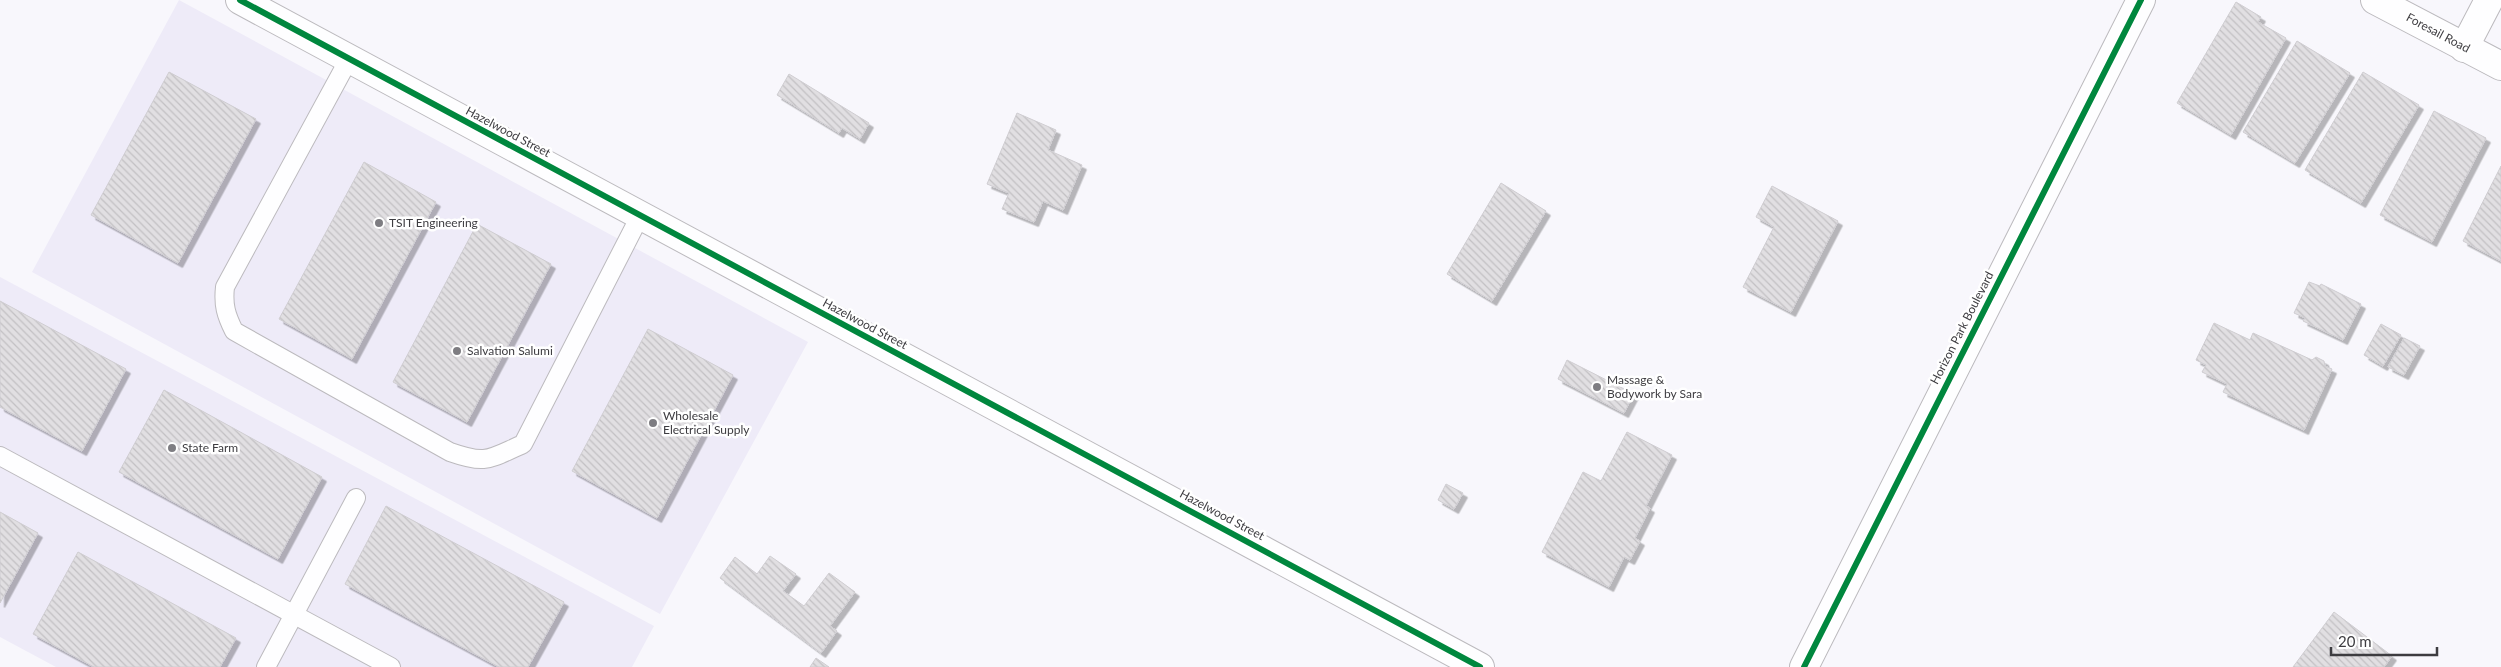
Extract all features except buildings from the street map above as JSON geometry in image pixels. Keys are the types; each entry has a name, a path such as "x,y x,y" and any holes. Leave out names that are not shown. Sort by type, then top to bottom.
{"street":[{"name":"Hazelwood Street","path":"240,0 1480,667"},
{"name":"Horizon Park Boulevard","path":"1804,667 2141,0"},
{"name":"Foresail Road","path":"2375,0 2501,66"},
{"path":"2464,48 2489,0"}],"lane":[{"path":"349,59 225,287 223,303 226,316 234,331 450,452 473,460 488,459 523,444 640,216"},
{"path":"0,456 391,667"},
{"path":"266,667 356,498"}],"shaded area":[{"path":"179,0 808,342 660,614 32,272"},
{"path":"0,277 654,626 632,667 56,667 0,637"}],"cycle path":[{"path":"240,0 1480,667"},
{"path":"1804,667 2141,0"}],"place":[{"name":"TSIT Engineering","path":"379,223"},
{"name":"Salvation Salumi","path":"457,351"},
{"name":"Massage & Bodywork by Sara","path":"1597,387"},
{"name":"Wholesale Electrical Supply","path":"653,423"},
{"name":"State Farm","path":"172,448"}]}
